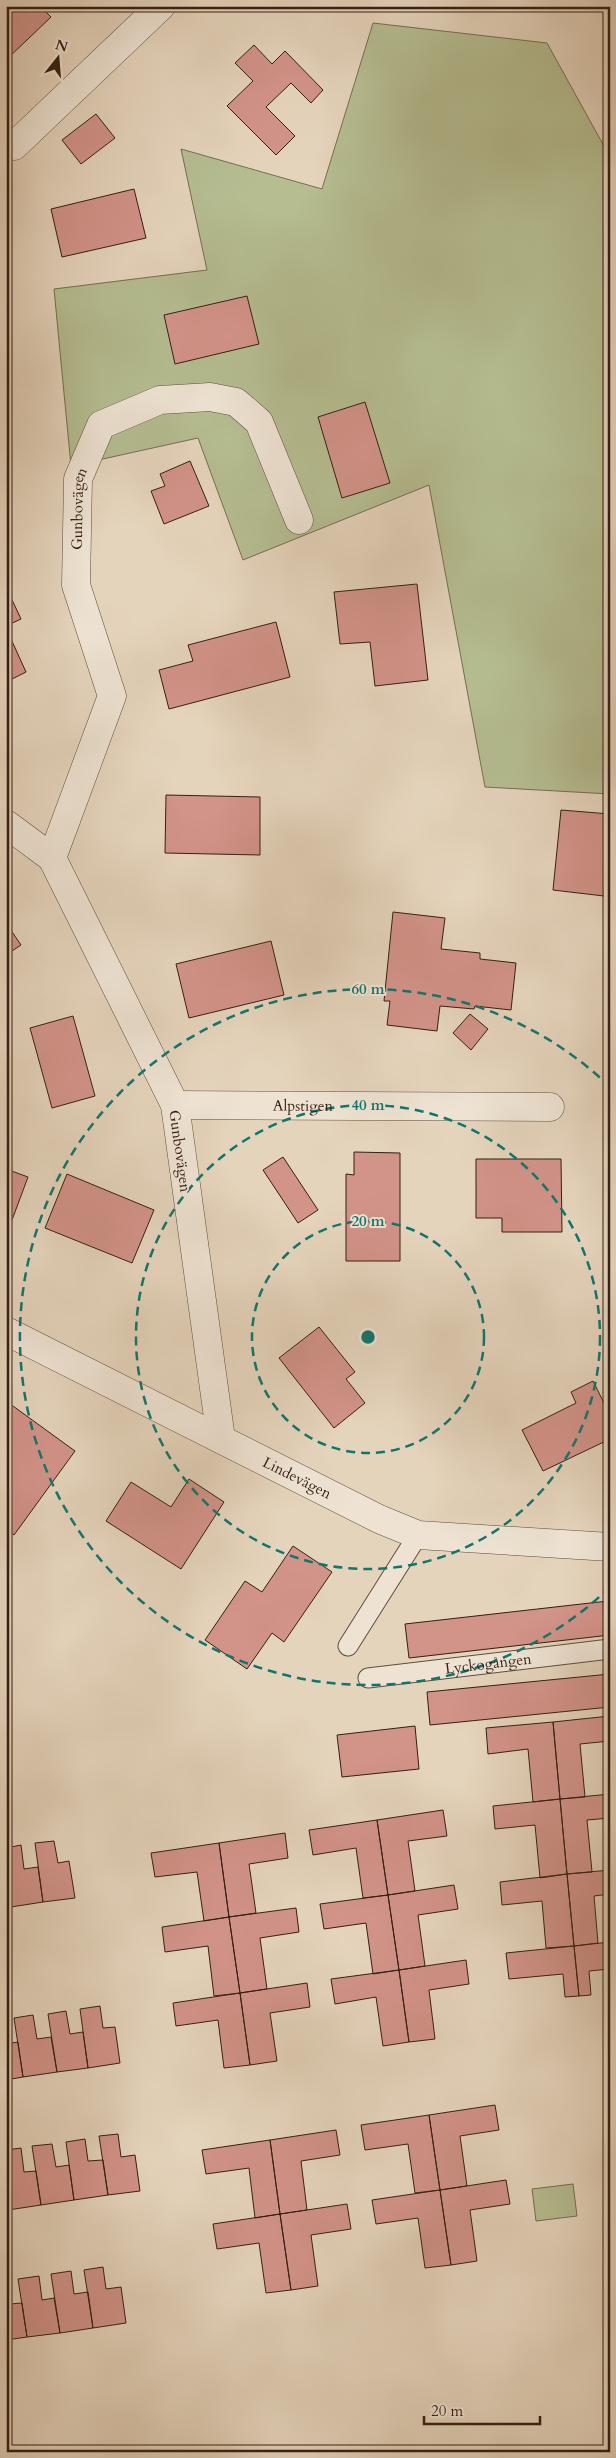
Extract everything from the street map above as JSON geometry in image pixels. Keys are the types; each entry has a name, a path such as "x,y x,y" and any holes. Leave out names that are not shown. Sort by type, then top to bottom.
{"street":[{"path":"14,146 161,6"},
{"name":"Gunbovägen","path":"52,858 112,696 76,585 78,479 100,425 160,400 210,397 236,402 259,422 299,520"},
{"name":"Gunbovägen","path":"6,824 52,858 175,1105 221,1439"},
{"name":"Alpstigen","path":"175,1105 550,1107"},
{"name":"Lindevägen","path":"6,1331 379,1519 418,1535 610,1547"}],"lane":[{"path":"348,1646 418,1535"},
{"name":"Lyckogången","path":"368,1678 610,1650"}],"green space":[{"path":"373,23 547,43 610,157 610,409 605,411 610,532 610,794 485,787 429,485 243,560 198,438 71,466 54,289 207,270 181,149 322,189"},
{"path":"573,2184 577,2216 536,2221 532,2189"}],"building":[{"path":"6,6 40,6 51,17 6,60"},
{"path":"254,45 272,64 285,51 323,90 311,103 291,83 266,107 295,136 276,155 227,106 253,81 235,63"},
{"path":"96,114 115,138 81,164 62,140"},
{"path":"134,189 146,238 62,257 51,209"},
{"path":"247,296 259,344 175,364 164,315"},
{"path":"365,402 390,483 342,498 318,417"},
{"path":"190,461 209,506 164,524 151,491 165,486 160,474"},
{"path":"417,584 428,680 375,686 370,642 340,644 334,592"},
{"path":"6,587 21,619 6,626"},
{"path":"276,622 290,677 169,709 159,670 193,661 188,645"},
{"path":"6,628 26,672 6,682"},
{"path":"166,795 260,797 260,855 165,853"},
{"path":"561,810 610,814 604,896 553,890"},
{"path":"393,912 445,918 441,949 480,953 480,959 516,963 511,1010 475,1006 474,1009 440,1006 437,1031 387,1025 390,1001 384,1001"},
{"path":"6,923 21,945 6,955"},
{"path":"271,941 284,995 189,1018 176,964"},
{"path":"470,1014 488,1029 471,1050 453,1033"},
{"path":"73,1016 95,1096 52,1108 30,1028"},
{"path":"354,1152 400,1153 400,1261 346,1261 346,1174 354,1175"},
{"path":"283,1157 318,1210 298,1223 263,1170"},
{"path":"476,1159 561,1159 562,1232 502,1232 502,1218 476,1218"},
{"path":"6,1169 28,1177 12,1220 6,1218"},
{"path":"67,1174 154,1210 132,1263 45,1228"},
{"path":"319,1327 355,1372 346,1379 365,1403 334,1428 279,1358"},
{"path":"593,1381 610,1415 610,1439 543,1471 522,1430 576,1403 571,1392"},
{"path":"6,1401 75,1451 14,1535 6,1529"},
{"path":"189,1479 224,1502 181,1569 106,1521 131,1482 171,1507"},
{"path":"293,1546 332,1572 284,1642 272,1633 247,1669 205,1640 245,1581 262,1592"},
{"path":"608,1601 610,1635 409,1658 405,1624"},
{"path":"610,1674 610,1707 430,1725 427,1692"},
{"path":"610,1716 610,1741 580,1744 585,1797 560,1799 553,1722"},
{"path":"553,1722 560,1799 533,1802 528,1749 488,1754 486,1728"},
{"path":"415,1726 419,1769 342,1777 337,1735"},
{"path":"610,1794 610,1818 587,1820 592,1872 567,1874 560,1799"},
{"path":"560,1799 567,1874 540,1878 535,1825 495,1829 493,1806"},
{"path":"443,1810 447,1836 408,1841 415,1891 388,1895 377,1820"},
{"path":"377,1820 388,1895 363,1898 356,1848 313,1855 309,1830"},
{"path":"285,1833 288,1858 249,1864 256,1913 229,1917 219,1843"},
{"path":"54,1841 58,1863 69,1861 75,1898 43,1902 35,1843"},
{"path":"219,1843 229,1917 204,1921 197,1872 155,1877 151,1853"},
{"path":"21,1845 24,1869 38,1867 43,1902 11,1907 6,1875 6,1848"},
{"path":"610,1870 610,1894 594,1896 598,1943 574,1946 567,1874"},
{"path":"567,1874 574,1946 546,1948 542,1901 502,1905 500,1882"},
{"path":"6,1875 11,1907 6,1907"},
{"path":"454,1885 458,1909 418,1915 425,1966 399,1970 388,1895"},
{"path":"388,1895 399,1970 373,1974 366,1923 324,1929 320,1904"},
{"path":"296,1908 299,1932 260,1938 267,1989 240,1993 229,1917"},
{"path":"229,1917 240,1993 214,1996 208,1946 165,1952 162,1927"},
{"path":"610,1942 610,1969 589,1971 591,1995 579,1996 574,1946"},
{"path":"574,1946 579,1996 565,1997 563,1974 509,1979 506,1953"},
{"path":"466,1960 469,1984 429,1990 435,2039 409,2042 399,1970"},
{"path":"399,1970 409,2042 383,2046 376,1997 335,2004 331,1979"},
{"path":"307,1983 310,2007 270,2013 277,2061 250,2065 240,1993"},
{"path":"240,1993 250,2065 224,2068 218,2020 176,2026 173,2003"},
{"path":"100,2006 103,2028 115,2027 120,2063 88,2068 80,2009"},
{"path":"66,2011 70,2034 83,2032 88,2068 57,2072 48,2014"},
{"path":"33,2015 37,2039 51,2037 57,2072 23,2077 14,2018"},
{"path":"18,2042 23,2077 6,2080 6,2044"},
{"path":"495,2105 499,2130 460,2136 467,2186 440,2190 429,2115"},
{"path":"429,2115 440,2190 415,2193 408,2144 365,2150 361,2125"},
{"path":"336,2130 340,2155 301,2161 307,2210 280,2214 270,2140"},
{"path":"118,2134 121,2157 135,2155 140,2191 108,2195 99,2136"},
{"path":"85,2139 88,2161 103,2160 108,2195 74,2200 66,2142"},
{"path":"270,2140 280,2214 255,2218 249,2168 206,2174 202,2150"},
{"path":"52,2144 56,2167 69,2165 74,2200 41,2205 32,2146"},
{"path":"21,2148 24,2172 36,2171 41,2205 8,2210 6,2150"},
{"path":"506,2180 510,2204 470,2210 477,2261 451,2265 440,2190"},
{"path":"440,2190 451,2265 425,2268 418,2218 376,2224 372,2200"},
{"path":"347,2204 351,2229 311,2235 318,2286 291,2290 280,2214"},
{"path":"280,2214 291,2290 266,2293 259,2243 217,2249 213,2224"},
{"path":"103,2267 106,2289 121,2287 126,2323 93,2328 84,2270"},
{"path":"71,2271 74,2294 88,2292 93,2328 60,2333 51,2274"},
{"path":"39,2276 42,2300 54,2298 60,2333 27,2337 18,2279"},
{"path":"6,2283 10,2304 22,2303 27,2337 6,2340"}]}
